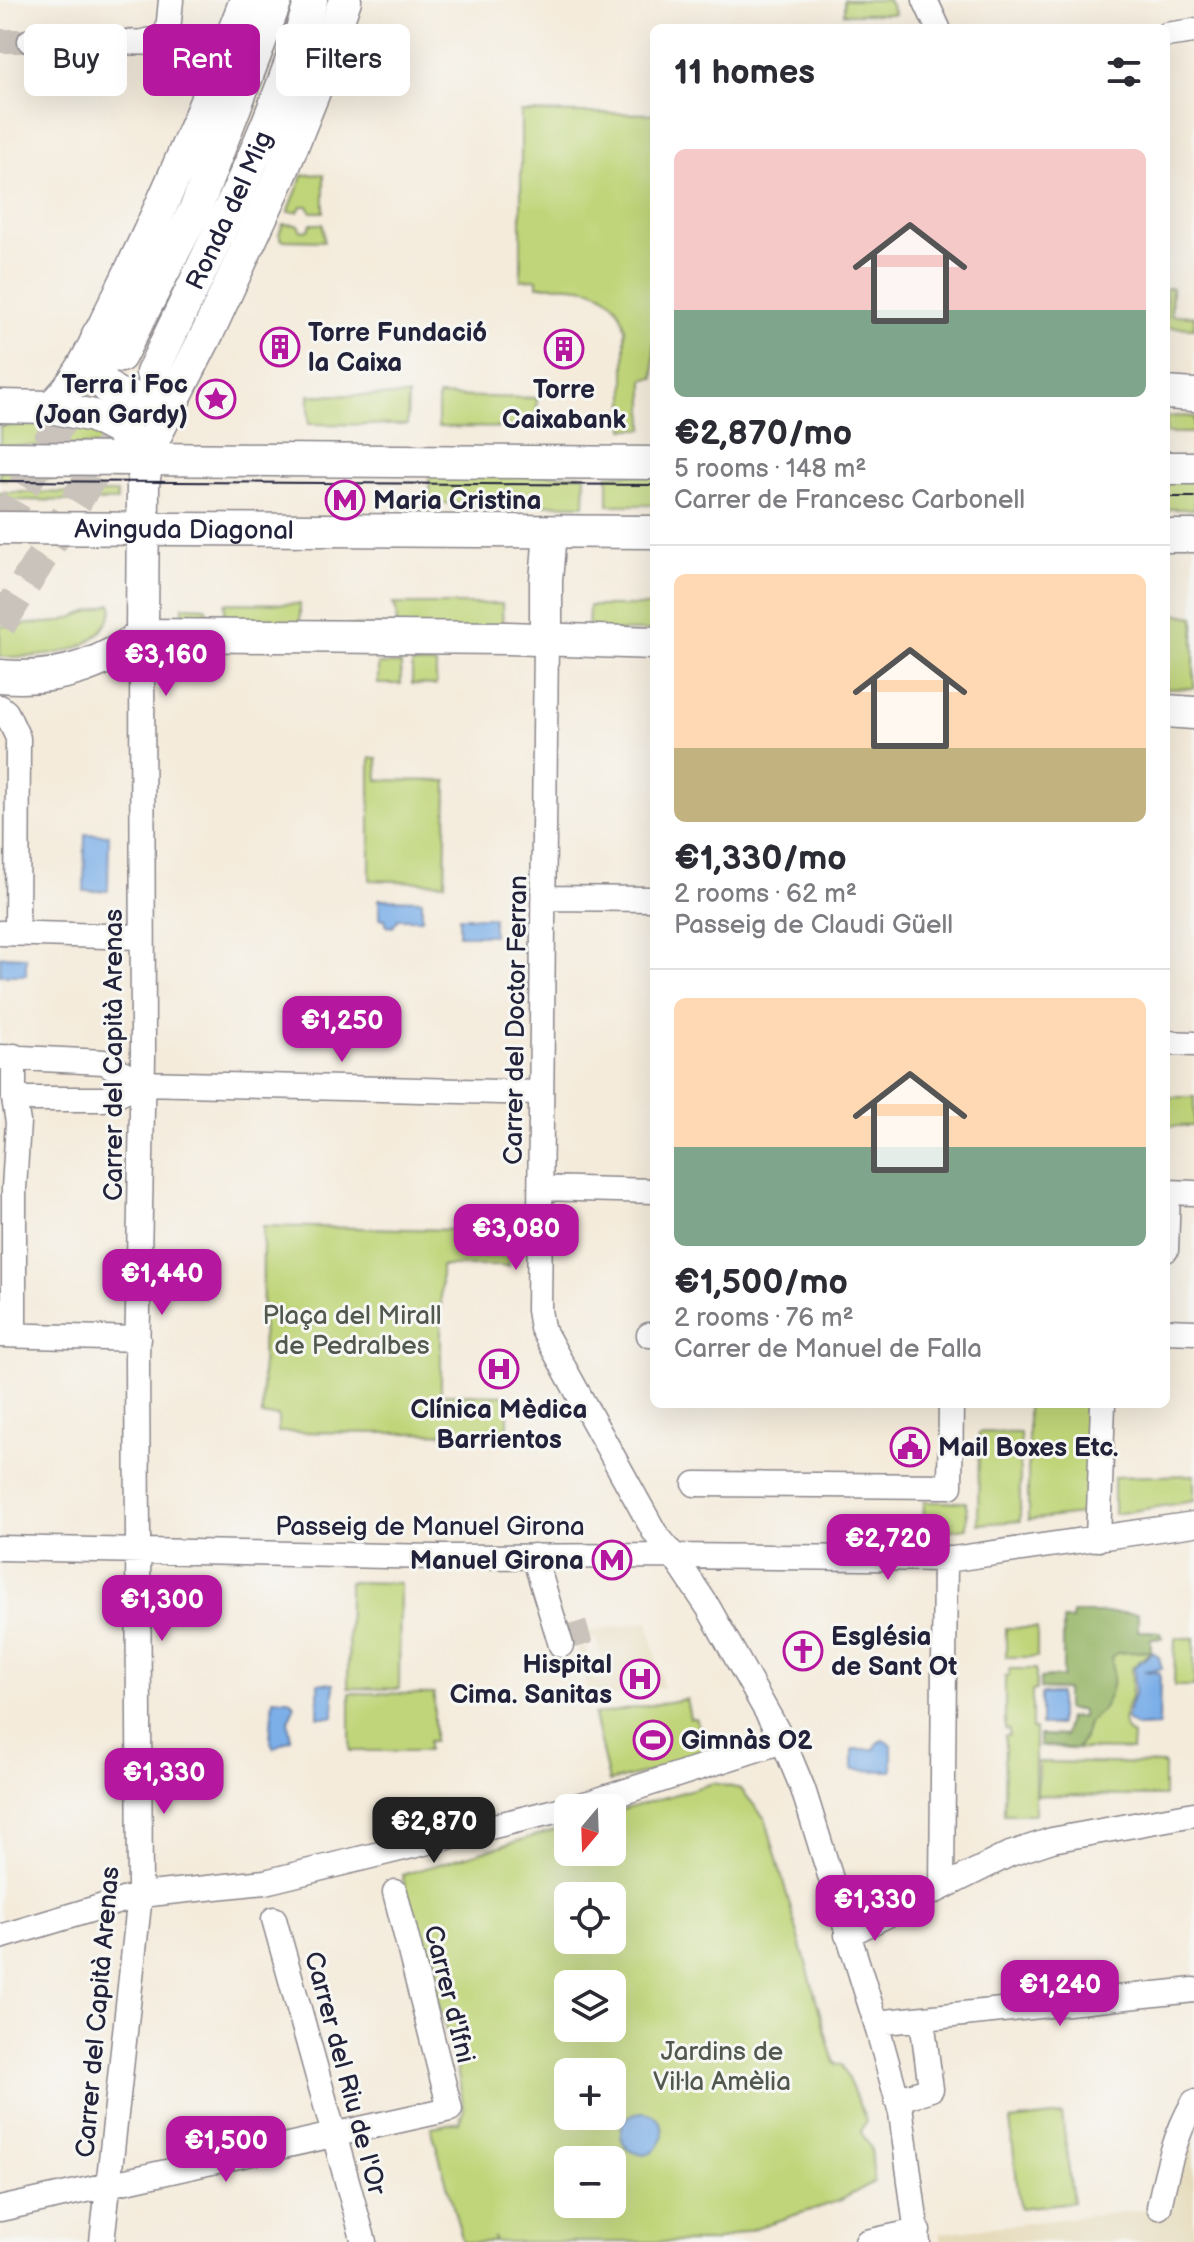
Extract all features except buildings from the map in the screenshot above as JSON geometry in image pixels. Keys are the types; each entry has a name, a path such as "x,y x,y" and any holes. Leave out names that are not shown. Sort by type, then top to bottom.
{"main road":[{"path":"237,24 246,0"},
{"name":"Ronda del Mig","path":"109,346 196,208 276,0"},
{"path":"209,96 141,251 98,371 114,392 128,398 145,399 165,381 209,330 280,176 313,94 345,0"},
{"name":"Ronda del Mig","path":"165,381 311,6"},
{"path":"51,407 109,346"},
{"path":"142,635 145,461 155,433 165,381"},
{"path":"1170,393 1194,395"},
{"path":"0,406 51,407 82,412 111,424 133,439 145,461"},
{"path":"0,458 650,463"},
{"path":"1170,468 1194,468"},
{"name":"Avinguda Diagonal","path":"0,528 650,532"},
{"path":"546,640 550,532"},
{"path":"1170,536 1194,536"},
{"path":"6,682 72,672 107,658 142,635 508,638 650,643"},
{"path":"1170,712 1194,713"}],"street":[{"path":"169,24 171,0"},
{"path":"925,0 936,24"},
{"path":"1170,34 1194,31"},
{"name":"Carrer del Capità Arenas","path":"102,2242 140,1895 137,1550 142,1083 142,635"},
{"name":"Carrer del Doctor Ferran","path":"546,640 545,898 540,1093 539,1310 542,1328 655,1533 715,1618 783,1741 803,1789 897,2100 918,2236"},
{"path":"0,707 6,712 18,738 8,933 142,937"},
{"path":"1170,714 1194,724"},
{"path":"545,898 650,899"},
{"path":"1170,1043 1194,1044"},
{"path":"138,1339 7,1335 18,1122 7,1056 104,1062 142,1083"},
{"path":"14,1099 103,1099 117,1096 130,1086 142,1083 540,1093"},
{"path":"541,1188 650,1191"},
{"path":"1170,1192 1194,1193"},
{"path":"1170,1331 1194,1332"},
{"path":"695,1484 950,1486 951,1408"},
{"path":"1098,1539 1103,1408"},
{"name":"Passeig de Manuel Girona","path":"0,1548 435,1557 945,1559 1194,1524"},
{"path":"534,1556 564,1640"},
{"path":"942,1887 945,1559"},
{"path":"0,1937 140,1895 265,1882 592,1802 783,1741"},
{"path":"847,1935 1010,1854 1052,1840 1194,1814"},
{"name":"Carrer d'Ifni","path":"334,2136 450,2109 395,1892"},
{"name":"Carrer del Riu de l'Or","path":"274,1919 364,2242"},
{"path":"876,2023 1194,1990"},
{"path":"897,2100 931,2089 922,2019"},
{"path":"1159,2207 1170,2158 1184,2118 1194,2102"},
{"path":"0,2209 334,2136"},
{"path":"867,2242 918,2236"}],"shaded area":[{"path":"648,1621 663,1687 593,1700 589,1698 574,1634","holes":["596,1639 606,1678 594,1680 584,1641"]},
{"path":"1194,2107 1194,2242 940,2242 940,2233 1150,2209 1181,2151 1191,2144 1186,2131"}],"green space":[{"path":"844,0 888,0 895,14 844,14"},
{"path":"521,112 650,114 650,378 644,379 644,429 625,429 625,328 612,302 592,289 537,286 537,279 521,280"},
{"path":"324,174 324,212 311,212 308,206 301,206 298,212 288,212 303,175"},
{"path":"283,224 298,225 301,231 308,230 311,224 323,224 324,241 282,240 279,234"},
{"path":"1170,288 1171,315 1194,316 1194,328 1170,327"},
{"path":"309,395 408,396 407,425 309,424"},
{"path":"438,396 537,398 536,428 438,427"},
{"path":"1170,417 1194,417 1194,433 1170,433"},
{"path":"0,426 75,426 101,436 112,445 0,446"},
{"path":"0,470 117,471 117,479 0,479"},
{"path":"429,473 585,475 584,505 430,503"},
{"path":"608,474 650,474 650,505 608,505"},
{"path":"1170,478 1194,478 1194,509 1170,509"},
{"path":"0,492 117,493 117,501 0,500"},
{"path":"225,603 300,604 300,626 397,626 393,604 502,604 503,631 183,629 183,606 205,607 208,614 225,614"},
{"path":"111,604 113,608 106,624 83,645 51,654 0,657 0,626 59,622"},
{"path":"589,606 650,606 650,631 588,631"},
{"path":"1170,614 1194,617 1194,688 1170,689"},
{"path":"378,664 401,664 401,684 378,684"},
{"path":"412,664 436,664 436,685 412,684"},
{"path":"370,758 377,758 378,780 447,781 445,883 370,880"},
{"path":"1170,1097 1194,1097 1194,1126 1170,1126"},
{"name":"Plaça del Mirall de Pedralbes","path":"263,1226 508,1231 508,1266 441,1266 441,1394 508,1395 508,1434 278,1432 278,1416 262,1416"},
{"path":"1028,1408 1103,1408 1099,1512 1028,1520"},
{"path":"979,1432 1020,1433 1020,1521 978,1524"},
{"path":"1194,1475 1194,1501 1114,1514 1114,1477"},
{"path":"924,1502 967,1502 967,1528 923,1534"},
{"path":"349,1582 400,1583 399,1689 348,1688"},
{"path":"1072,1613 1138,1613 1138,1631 1159,1632 1162,1638 1151,1639 1151,1651 1131,1669 1132,1693 1123,1722 1133,1736 1132,1750 1068,1749 1039,1745 1039,1735 1065,1736 1068,1718 1082,1717 1082,1710 1066,1710 1066,1690 1040,1689 1040,1678 1063,1677 1063,1620 1072,1620"},
{"path":"1072,1613 1138,1613 1138,1631 1159,1632 1162,1638 1151,1639 1151,1651 1117,1653 1112,1657 1110,1694 1102,1710 1088,1723 1077,1749 1039,1745 1039,1735 1065,1736 1068,1718 1082,1717 1082,1710 1066,1710 1066,1690 1040,1689 1040,1678 1063,1677 1063,1620 1072,1620"},
{"path":"1006,1628 1037,1628 1037,1657 1006,1657"},
{"path":"1175,1638 1194,1638 1194,1686 1174,1686"},
{"path":"1009,1669 1036,1669 1036,1690 1032,1691 1035,1814 1004,1814 1005,1736 1009,1736 1009,1730 1005,1729 1005,1676 1009,1676"},
{"path":"350,1693 434,1694 434,1741 428,1741 428,1751 350,1751"},
{"name":"Gimnàs O2","path":"686,1699 690,1718 695,1718 714,1756 609,1782 594,1715"},
{"path":"1038,1762 1164,1764 1164,1796 1037,1795"},
{"name":"Jardins de Vil·la Amèlia","path":"713,1783 741,1789 766,1820 834,2063 842,2065 866,2120 861,2132 871,2148 874,2182 841,2200 712,2242 495,2242 493,2237 494,2242 463,2242 431,2127 459,2122 464,2109 457,2068 402,1875 554,1830 554,1866 626,1866 626,1809"},
{"path":"1062,2115 1073,2202 1020,2208 1010,2121"}],"water":[{"path":"85,834 109,835 108,891 84,891"},
{"path":"379,899 422,900 422,919 398,919 393,927 387,926 385,919 379,918"},
{"path":"459,917 493,917 493,935 459,935"},
{"path":"0,956 26,957 26,975 0,975"},
{"path":"1153,1652 1159,1657 1162,1669 1144,1671 1160,1673 1159,1726 1136,1727 1126,1719 1135,1691 1134,1667"},
{"path":"318,1683 334,1684 334,1717 318,1717"},
{"path":"1041,1694 1059,1694 1059,1725 1041,1725"},
{"path":"273,1699 289,1699 295,1705 288,1721 291,1739 274,1748 270,1740"},
{"path":"883,1740 892,1745 892,1771 853,1770 853,1749 875,1749 877,1743"},
{"path":"634,2114 650,2114 661,2125 661,2141 650,2152 634,2152 623,2141 622,2130 626,2130 626,2120"}],"tunnel":[{"path":"0,41 24,41"},
{"path":"0,625 151,374"},
{"path":"0,528 80,387"},
{"path":"566,1635 574,1636 600,1628"}],"tram line":[{"path":"0,481 650,485"},
{"path":"1170,497 1194,497"}],"place":[{"name":"Torre Fundació la Caixa","path":"280,347"},
{"name":"Torre Caixabank","path":"564,349"},
{"name":"Terra i Foc (Joan Gardy)","path":"216,399"},
{"name":"Maria Cristina","path":"345,500"},
{"name":"Clínica Mèdica Barrientos","path":"499,1369"},
{"name":"Mail Boxes Etc.","path":"910,1447"},
{"name":"Manuel Girona","path":"612,1560"},
{"name":"Església de Sant Ot","path":"803,1651"},
{"name":"Hispital Cima. Sanitas","path":"640,1679"},
{"name":"Gimnàs O2","path":"653,1740"}]}
